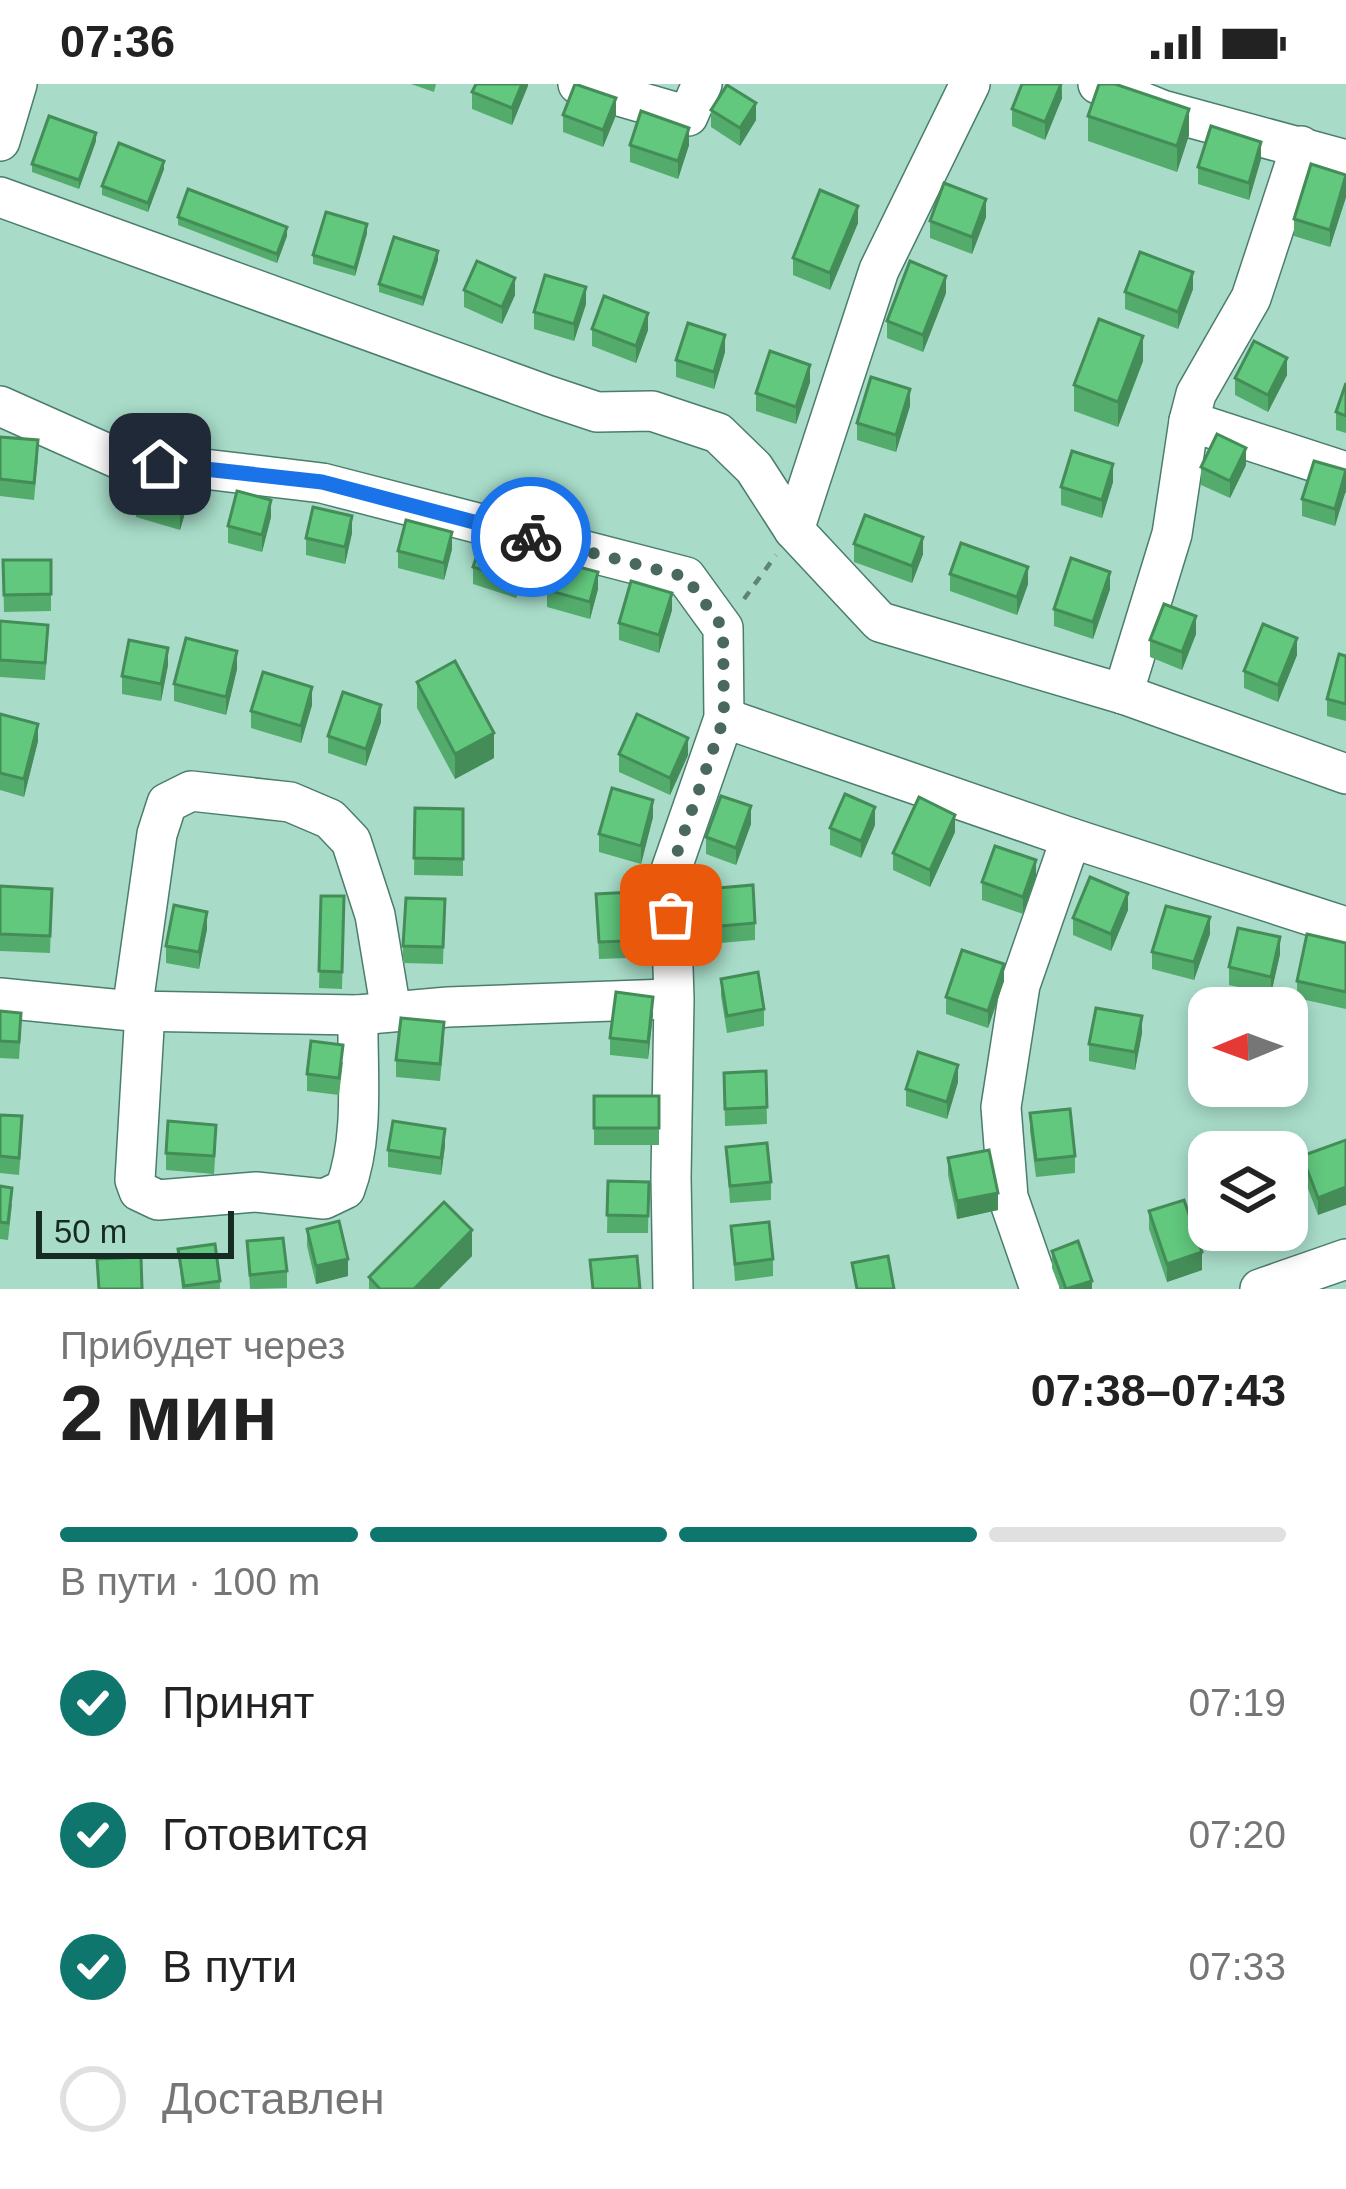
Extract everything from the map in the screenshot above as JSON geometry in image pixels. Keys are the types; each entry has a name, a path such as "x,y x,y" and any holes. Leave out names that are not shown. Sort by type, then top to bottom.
{"street":[{"path":"0,141 17,84"},
{"path":"578,84 688,116 702,84"},
{"path":"794,530 878,269 970,84"},
{"path":"1099,84 1162,110 1346,160"},
{"path":"1123,694 1172,534 1196,394 1251,298 1301,146"},
{"path":"0,197 549,397 597,412 652,411 718,433 754,468 794,530 880,622 1123,694 1346,774"},
{"path":"0,406 119,459 322,482 686,577 723,628 724,718 670,873 673,1289"},
{"path":"1189,421 1346,472"},
{"path":"724,718 1346,927"},
{"path":"191,791 290,802 330,819 351,841 375,916 374,1013 353,1166 344,1189 324,1199 256,1192 158,1200 139,1191 134,1180 138,1011 157,834 167,802 191,791"},
{"path":"1040,1289 1008,1197 1001,1107 1020,985 1071,838"},
{"path":"0,998 138,1011 374,1013 674,999"},
{"path":"1260,1289 1346,1258"}],"path":[{"path":"723,628 794,530"}],"building":[{"path":"476,84 522,84 512,108 472,92"},
{"path":"575,84 616,98 603,130 563,115"},
{"path":"1022,84 1061,84 1045,122 1012,109"},
{"path":"1099,84 1115,84 1189,109 1177,146 1088,116"},
{"path":"727,85 756,103 740,128 711,110"},
{"path":"641,111 689,128 678,161 630,145"},
{"path":"49,116 96,133 79,180 32,164"},
{"path":"1211,126 1261,142 1249,183 1198,167"},
{"path":"119,143 164,161 148,203 102,186"},
{"path":"1311,164 1346,175 1330,230 1294,219"},
{"path":"944,183 986,199 972,237 930,221"},
{"path":"188,189 287,227 277,254 178,217"},
{"path":"820,190 858,206 830,273 793,258"},
{"path":"326,212 367,224 355,268 313,255"},
{"path":"394,237 438,251 423,298 379,284"},
{"path":"1140,252 1193,272 1178,312 1125,292"},
{"path":"477,261 515,278 502,307 464,290"},
{"path":"910,261 946,276 923,335 887,321"},
{"path":"545,275 586,287 574,324 534,312"},
{"path":"604,296 648,313 636,346 592,329"},
{"path":"1099,319 1143,336 1118,402 1074,385"},
{"path":"688,323 725,335 714,372 676,360"},
{"path":"1254,341 1287,358 1268,395 1235,378"},
{"path":"770,351 810,365 796,407 756,393"},
{"path":"871,377 910,389 896,435 857,423"},
{"path":"1346,383 1346,416 1336,412"},
{"path":"1217,434 1246,448 1230,481 1201,467"},
{"path":"0,437 38,440 34,483 0,479"},
{"path":"1072,451 1113,464 1102,500 1061,487"},
{"path":"1314,461 1346,470 1335,509 1302,499"},
{"path":"145,469 189,481 180,512 136,500"},
{"path":"237,491 271,500 262,535 228,526"},
{"path":"313,507 352,516 345,547 306,538"},
{"path":"865,515 923,537 912,566 854,544"},
{"path":"406,520 452,532 444,563 398,551"},
{"path":"482,541 524,555 516,581 473,567"},
{"path":"961,543 1028,567 1017,597 950,574"},
{"path":"1071,558 1110,572 1093,622 1054,609"},
{"path":"3,560 51,560 51,594 4,595"},
{"path":"556,561 598,572 590,602 547,590"},
{"path":"631,581 672,593 659,635 619,623"},
{"path":"1164,604 1196,616 1182,652 1150,640"},
{"path":"0,621 48,625 45,663 0,660"},
{"path":"1263,624 1297,638 1278,685 1244,671"},
{"path":"186,638 237,651 226,697 174,684"},
{"path":"129,640 168,648 161,684 122,676"},
{"path":"1339,654 1346,656 1346,704 1327,699"},
{"path":"455,661 494,733 455,754 417,682"},
{"path":"263,672 312,687 301,726 251,711"},
{"path":"343,692 381,705 366,749 328,736"},
{"path":"0,714 38,724 24,779 0,773"},
{"path":"637,714 688,738 670,778 619,754"},
{"path":"612,788 653,800 641,846 599,834"},
{"path":"845,794 875,807 861,841 830,828"},
{"path":"721,796 751,806 736,848 706,837"},
{"path":"919,797 955,815 930,870 893,853"},
{"path":"415,808 463,809 463,859 414,858"},
{"path":"995,846 1036,860 1023,897 982,882"},
{"path":"1090,877 1128,893 1111,934 1073,918"},
{"path":"753,885 755,923 709,927 706,889"},
{"path":"0,886 52,889 50,936 0,934"},
{"path":"653,891 655,940 599,942 596,894"},
{"path":"321,896 344,896 342,972 319,971"},
{"path":"406,898 445,899 443,947 403,946"},
{"path":"174,905 207,912 199,952 166,946"},
{"path":"1166,906 1210,917 1194,962 1152,952"},
{"path":"1238,928 1280,937 1271,977 1229,967"},
{"path":"1307,934 1346,943 1346,992 1297,981"},
{"path":"962,950 1004,964 988,1011 946,997"},
{"path":"758,972 764,1009 727,1016 721,979"},
{"path":"616,992 653,997 648,1042 610,1038"},
{"path":"1096,1008 1142,1016 1135,1052 1089,1044"},
{"path":"0,1011 21,1013 19,1042 0,1041"},
{"path":"401,1018 444,1022 440,1064 396,1060"},
{"path":"311,1041 343,1045 339,1078 307,1074"},
{"path":"918,1052 958,1065 947,1102 906,1089"},
{"path":"766,1071 767,1107 725,1109 724,1073"},
{"path":"594,1096 659,1096 659,1128 594,1128"},
{"path":"1070,1109 1075,1156 1036,1160 1030,1113"},
{"path":"0,1115 22,1116 19,1158 0,1156"},
{"path":"168,1121 216,1125 214,1156 166,1153"},
{"path":"393,1121 445,1129 441,1158 388,1150"},
{"path":"1346,1140 1346,1187 1318,1198 1308,1172 1308,1154"},
{"path":"767,1143 771,1182 730,1186 726,1147"},
{"path":"989,1150 998,1193 957,1201 948,1158"},
{"path":"608,1181 649,1182 648,1216 607,1215"},
{"path":"0,1186 12,1188 8,1223 0,1222"},
{"path":"1184,1200 1188,1251 1202,1252 1167,1264 1149,1211"},
{"path":"444,1202 472,1230 414,1289 380,1289 369,1277"},
{"path":"339,1221 348,1259 316,1266 307,1229"},
{"path":"769,1222 773,1259 735,1264 731,1226"},
{"path":"283,1238 287,1271 250,1275 247,1241"},
{"path":"1078,1241 1092,1281 1066,1289 1052,1251"},
{"path":"215,1244 220,1281 184,1286 178,1249"},
{"path":"637,1256 640,1289 593,1289 590,1260"},
{"path":"888,1256 894,1289 857,1289 852,1263"},
{"path":"141,1257 142,1289 99,1289 97,1259"}],"way so far":[{"path":"531,537 686,577 723,628 724,718 670,873 671,915"}],"route":[{"path":"160,464 322,482 531,537"}]}
